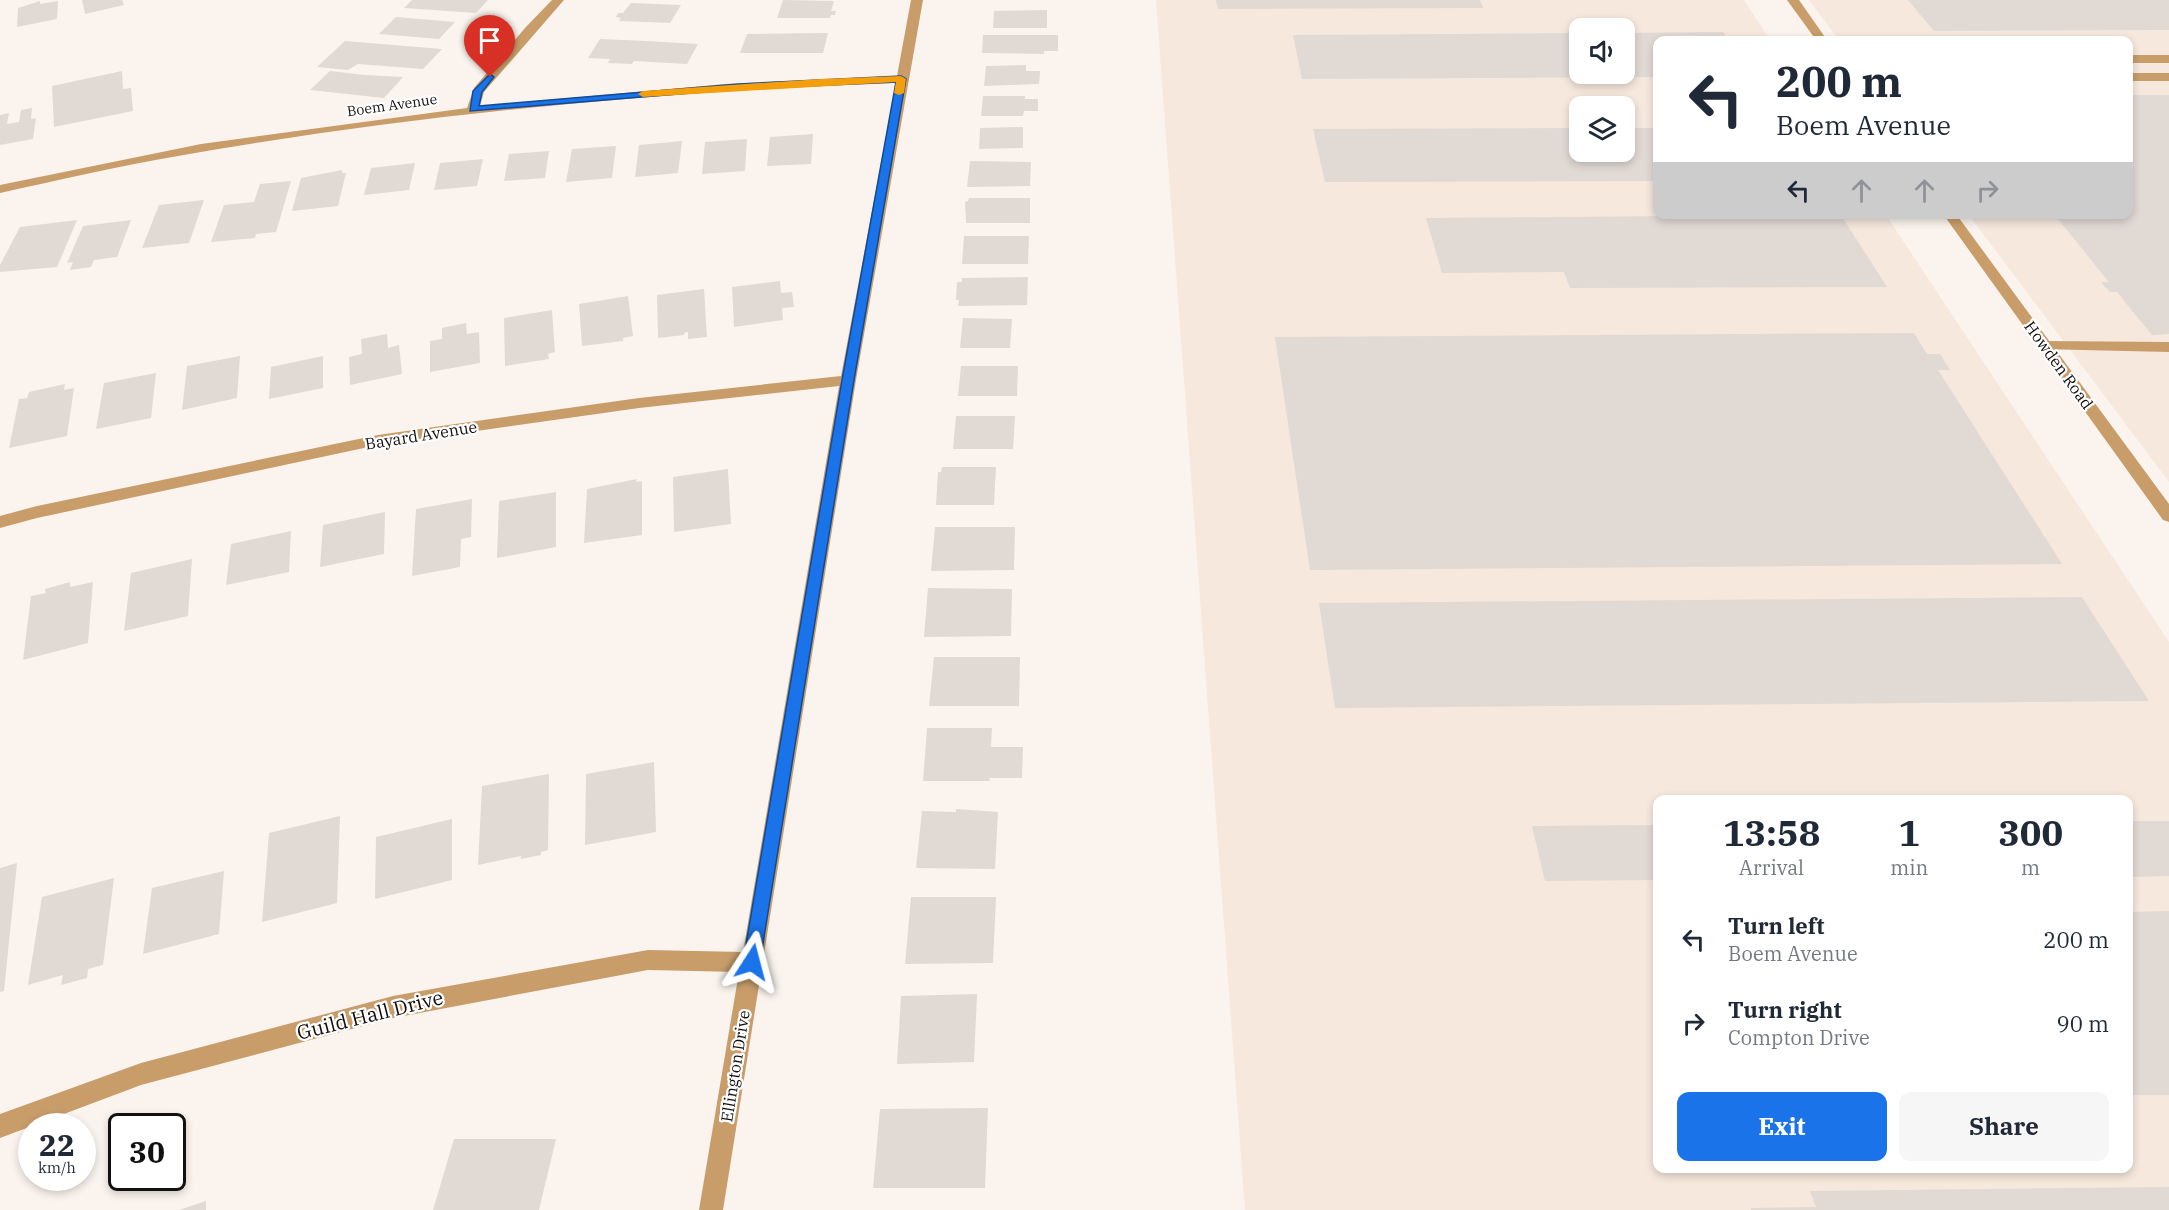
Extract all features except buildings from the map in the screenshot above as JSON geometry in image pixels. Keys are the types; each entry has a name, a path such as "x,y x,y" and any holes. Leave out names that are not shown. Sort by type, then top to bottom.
{"street":[{"path":"473,109 478,91 529,30 558,0"},
{"name":"Ellington Drive","path":"711,1210 848,380 917,0"},
{"path":"1793,0 1819,36"},
{"path":"2133,59 2169,58"},
{"path":"2133,77 2169,77"},
{"name":"Boem Avenue","path":"0,189 199,148 473,109 739,87 901,79"},
{"name":"Howden Road","path":"1952,219 2169,516"},
{"path":"2044,346 2169,347"},
{"name":"Bayard Avenue","path":"0,522 48,509 378,440 639,403 848,380"},
{"name":"Guild Hall Drive","path":"0,1126 141,1074 393,1007 648,960 752,962"}],"shaded area":[{"path":"1156,0 1744,0 1767,36 1653,36 1653,219 1889,219 2169,642 2169,1210 1245,1210"},
{"path":"1809,0 2169,0 2169,482 1972,219 2133,219 2133,36 1836,36"}],"slow traffic":[{"path":"643,94 901,79 899,93"}],"route":[{"path":"490,77 478,91 473,109 620,95 901,79 848,380 752,962"}]}
